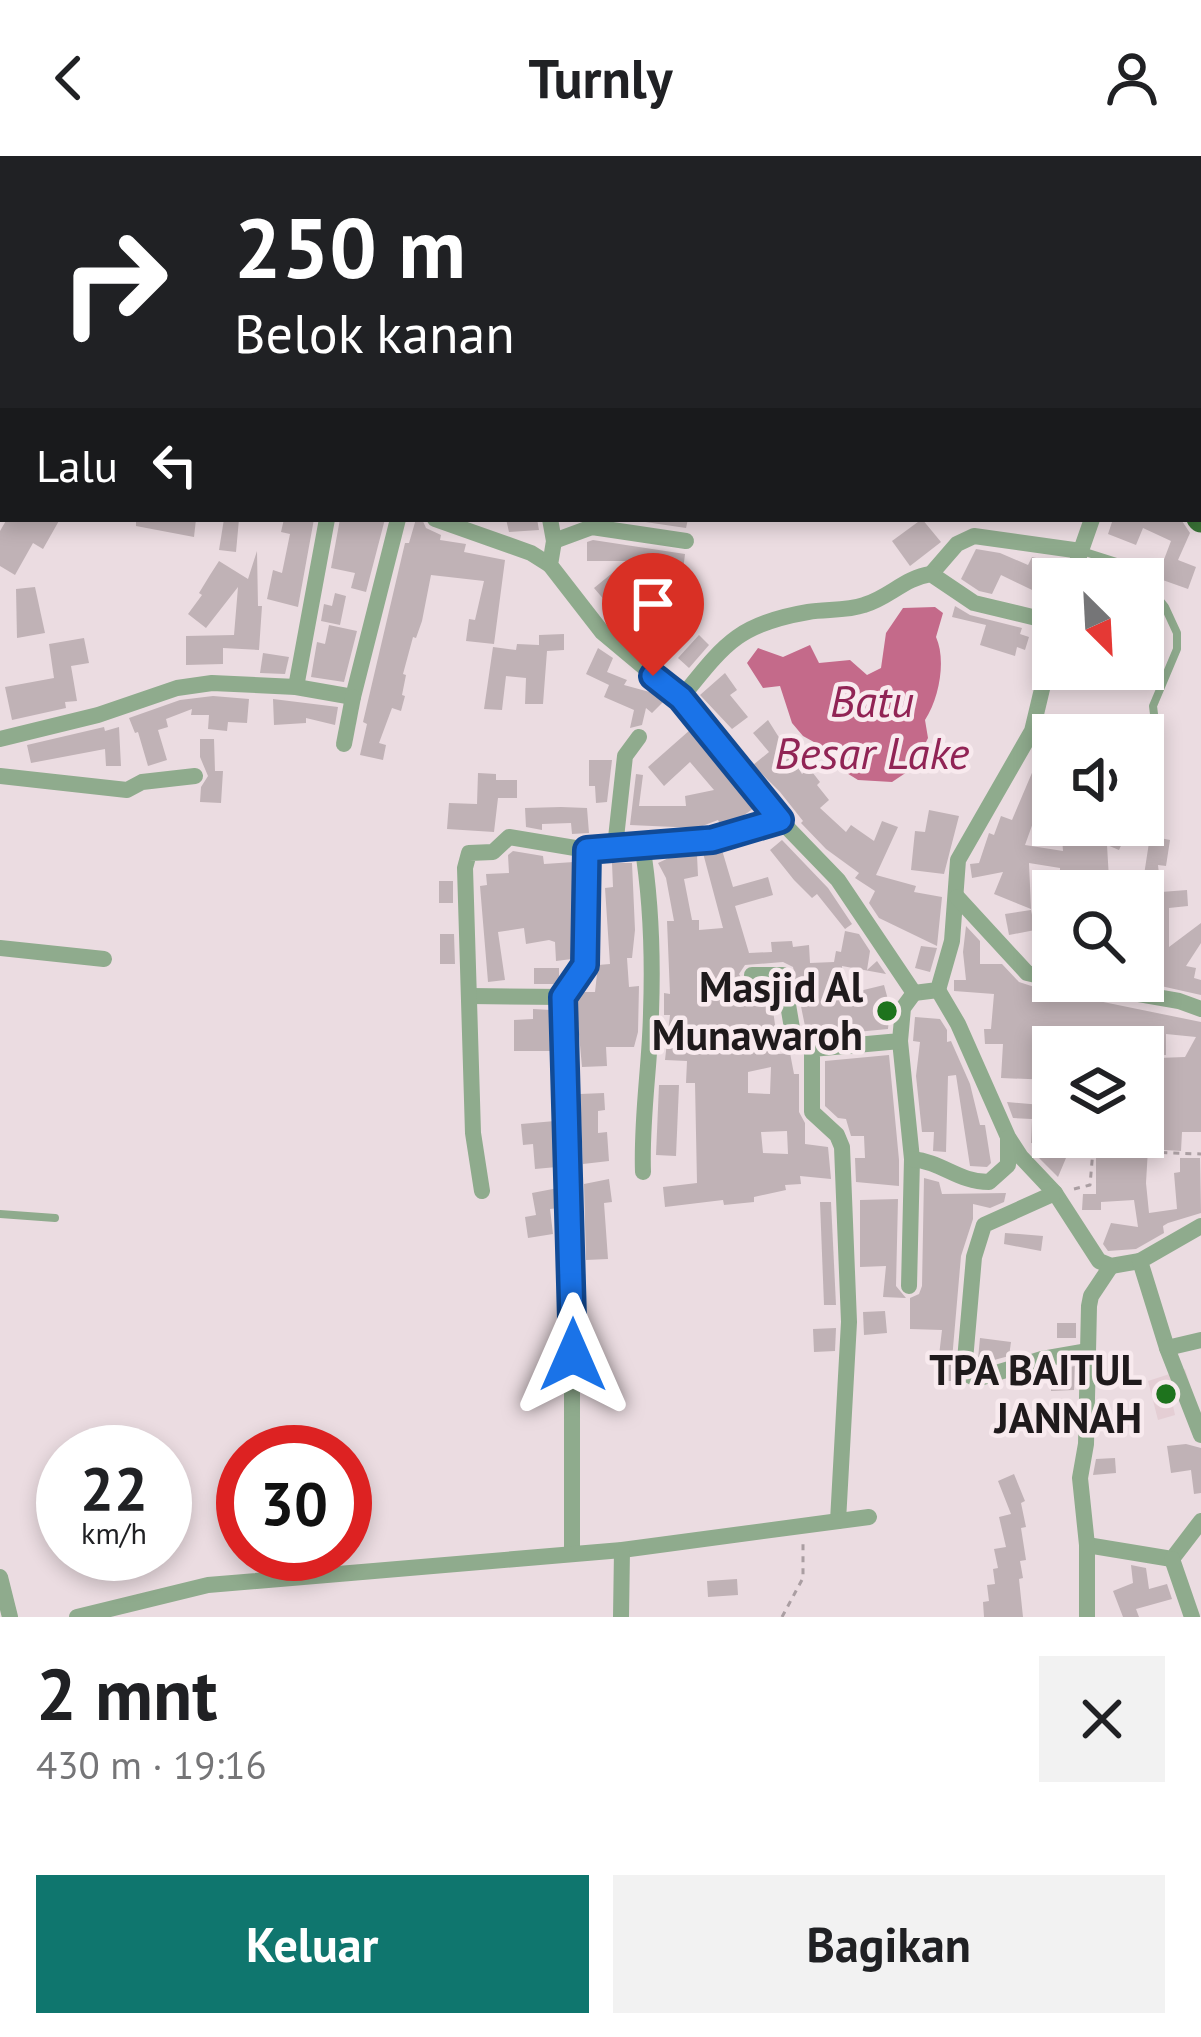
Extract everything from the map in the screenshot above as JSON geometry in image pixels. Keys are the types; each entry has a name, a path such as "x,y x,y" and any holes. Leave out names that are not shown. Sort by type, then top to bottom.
{"street":[{"path":"296,687 326,522"},
{"path":"344,744 397,522"},
{"path":"443,522 531,553 550,565 616,646 681,698 780,820 838,880 914,993"},
{"path":"550,565 554,541 551,522"},
{"path":"1078,558 1091,522"},
{"path":"554,541 592,527 686,542"},
{"path":"681,698 724,645 741,632 792,615 866,605 903,582 931,574 957,544 974,536 1081,551"},
{"path":"931,574 974,603 1032,617"},
{"path":"0,739 98,715 177,688 212,683 296,687 353,697"},
{"path":"1042,690 1032,731 958,860 952,941 938,990 1008,1137 1055,1193 1099,1261 1111,1266 1140,1261 1201,1226"},
{"path":"616,847 625,756 639,737"},
{"path":"0,776 127,790 142,782 195,776"},
{"path":"482,1191 473,1132 465,868 470,853 493,852 509,837 587,850 712,840 780,820"},
{"path":"642,844 651,1015 641,1117 643,1172"},
{"path":"572,1553 572,1212 563,997 585,965 587,850"},
{"path":"957,897 1032,975"},
{"path":"0,948 104,958"},
{"path":"752,975 783,975 794,1040 812,1048 900,1041"},
{"path":"909,1286 912,1159 900,1041 903,1008 914,993 938,990"},
{"path":"470,996 563,997"},
{"path":"1164,998 1201,1009"},
{"path":"812,1048 812,1112 836,1135 842,1148 849,1322 838,1521"},
{"path":"912,1159 936,1161 962,1178 989,1181 1008,1166 1008,1137"},
{"path":"1055,1193 984,1225 974,1257 964,1372 976,1379 1088,1351"},
{"path":"1140,1261 1201,1435"},
{"path":"1087,1617 1088,1545 1080,1478 1086,1444 1091,1296 1111,1266"},
{"path":"1167,1348 1201,1340"},
{"path":"77,1617 208,1585 622,1550 869,1517"},
{"path":"1172,1559 1201,1521"},
{"path":"1088,1545 1172,1559"},
{"path":"622,1550 622,1617"},
{"path":"1172,1559 1192,1617"},
{"path":"0,1577 10,1617"}],"lane":[{"path":"1081,551 1104,558"},
{"path":"1164,605 1177,632 1177,649 1164,682"},
{"path":"0,1214 55,1218"}],"path":[{"path":"1055,1193 1090,1185 1093,1150 1201,1154"},
{"path":"782,1617 802,1578 804,1524"}],"shaded area":[{"name":"TPA BAITUL JANNAH","path":"1185,1369 1192,1391 1171,1397 1175,1415 1158,1420 1148,1381"}],"water":[{"name":"Batu Besar Lake","path":"935,607 943,613 936,637 941,667 925,720 928,738 913,768 892,782 858,780 829,762 823,747 792,723 780,686 763,688 747,663 758,648 783,657 810,645 819,663 850,660 867,675 881,668 886,633 903,608"}],"building":[{"path":"5,522 58,522 43,549 33,543 15,575 0,566 0,531"},
{"path":"136,522 196,522 194,537 136,526"},
{"path":"224,522 239,522 236,552 219,550"},
{"path":"283,522 313,522 298,607 267,599 273,570 282,573 290,534 281,532"},
{"path":"339,522 384,522 366,592 351,588 355,573 331,568"},
{"path":"415,522 423,522 441,535 440,540 466,544 464,552 505,560 494,644 466,641 484,581 431,575 422,621 403,674 401,711 392,708 379,743 386,745 383,760 360,755 367,724 363,722 405,543 409,543"},
{"path":"507,522 538,522 539,530 509,532"},
{"path":"645,522 687,522 686,528"},
{"path":"924,522 941,542 910,566 892,541"},
{"path":"1112,522 1183,522 1190,533 1178,560 1196,567 1188,589 1164,580 1164,560 1171,541 1143,528 1136,545 1108,534"},
{"path":"587,542 685,554 682,579 664,577 665,567 644,563 634,579 606,602 594,588 627,561 587,561"},
{"path":"976,549 1028,565 1034,558 1032,590 1001,575 992,594 961,579"},
{"path":"257,551 258,606 262,606 259,650 223,648 223,664 186,665 186,636 234,635 238,587 206,628 188,614 210,575 219,561 248,579"},
{"path":"35,587 45,633 17,638 16,589"},
{"path":"335,593 346,596 340,625 321,621 324,604 332,606"},
{"path":"955,606 970,615 1022,628 1020,634 1029,637 1025,650 1017,647 1015,656 980,645 986,625 952,617"},
{"path":"636,618 656,620 654,642 634,640"},
{"path":"329,625 357,631 344,682 311,677 317,642 325,644"},
{"path":"564,634 564,650 547,651 543,704 525,704 526,678 506,676 502,710 484,709 493,647 516,650 517,644 539,645 539,635"},
{"path":"699,635 709,645 689,668 678,658"},
{"path":"84,638 89,663 71,666 77,701 65,702 66,708 12,720 5,687 54,678 49,644"},
{"path":"598,648 613,658 607,672 627,680 624,685 657,694 664,701 652,713 646,708 642,725 630,728 634,710 604,697 609,685 586,674"},
{"path":"263,653 289,657 285,674 260,673"},
{"path":"725,673 737,690 730,695 748,717 732,729 700,695"},
{"path":"249,699 247,723 228,722 227,731 208,729 209,715 191,715 192,709 166,719 168,727 158,730 167,760 148,766 129,718 180,700"},
{"path":"273,699 338,707 335,725 306,718 306,723 274,725"},
{"path":"768,720 802,774 809,768 820,782 817,785 829,800 820,808 846,832 851,825 874,841 882,821 898,827 876,875 916,886 914,892 942,897 937,946 879,918 869,903 875,891 826,849 753,765 769,752 753,733"},
{"path":"104,727 105,731 119,727 121,766 106,766 105,749 31,763 27,745"},
{"path":"690,730 754,808 740,818 697,828 630,825 636,774 643,775 639,806 686,806 685,796 714,790 690,762 664,786 648,767"},
{"path":"200,739 214,739 215,771 223,771 221,803 200,802 208,776 200,757"},
{"path":"589,760 612,760 607,802 596,803 595,786 589,786"},
{"path":"478,773 496,774 496,780 517,780 517,798 498,798 494,832 447,829 449,803 477,804"},
{"path":"1032,773 1032,826 1025,845 1063,851 1063,846 1107,846 1108,870 1060,870 1029,863 1031,909 994,894 1003,872 972,878 970,864 979,863 989,833 994,835 1001,816 1012,820"},
{"path":"525,808 587,808 589,833 572,834 571,823 542,824 542,830 526,827"},
{"path":"929,810 959,816 944,874 911,870 915,831 925,832"},
{"path":"1164,839 1170,840 1166,866 1145,870 1148,846 1164,846"},
{"path":"782,840 828,888 852,924 845,929 817,894 812,898 794,880 770,850"},
{"path":"722,850 733,887 768,877 773,895 735,906 749,953 772,952 771,942 792,941 793,947 809,945 810,963 834,962 845,931 859,934 870,951 867,970 877,961 886,974 842,966 843,995 884,985 890,1007 888,1029 814,1036 806,1031 793,967 783,962 745,965 739,974 745,985 770,988 779,1054 790,1053 794,1074 799,1074 805,1144 828,1147 831,1179 800,1176 801,1184 785,1185 786,1190 754,1197 754,1202 724,1205 723,1200 665,1207 663,1187 697,1183 695,1083 686,1083 687,1061 665,1060 670,1015 664,1015 664,993 670,994 667,921 674,921 666,878 658,863 673,856 697,855 698,876 684,879 692,920 699,920 699,930 723,928 703,853","holes":["771,1067 770,1094 748,1093 748,1072","787,1131 788,1154 763,1153 761,1132"]},
{"path":"513,851 543,856 544,864 574,862 572,959 556,961 555,942 549,940 526,944 524,928 498,932 505,980 488,982 480,886 487,885 486,874 509,873 508,855"},
{"path":"612,863 632,863 635,930 632,958 627,958 629,987 639,986 638,1032 634,1047 606,1047 607,1066 582,1067 576,1001 582,992 595,992 598,965 610,964 605,888 613,887"},
{"path":"439,881 453,881 453,903 439,903"},
{"path":"1187,890 1188,906 1169,908 1169,947 1201,923 1201,943 1186,966 1196,968 1194,978 1201,980 1201,995 1164,987 1164,892"},
{"path":"1031,910 1032,931 1009,935 1005,914"},
{"path":"966,926 980,941 980,964 1002,964 1019,982 1032,986 1032,1002 1103,1002 1201,1022 1201,1132 1182,1132 1181,1151 1164,1150 1164,1058 1185,1057 1196,1037 1166,1034 1164,1055 1164,1026 1032,1026 1032,1079 1001,1078 1003,1044 985,1044 984,1029 991,1029 994,994 954,991 954,980 966,980"},
{"path":"440,934 454,934 455,964 440,964"},
{"path":"921,946 937,948 930,972 915,968"},
{"path":"534,968 559,968 559,981 534,984"},
{"path":"533,1009 551,1010 553,1051 514,1051 514,1020 533,1019"},
{"path":"915,1017 940,1019 947,1030 947,1042 951,1041 970,1084 980,1125 985,1125 991,1163 987,1167 970,1166 956,1075 948,1076 946,1152 933,1151 934,1132 922,1132"},
{"path":"889,1055 899,1186 856,1182 855,1158 865,1158 864,1136 851,1136 846,1119 825,1106 825,1061"},
{"path":"659,1085 679,1085 676,1156 656,1155"},
{"path":"604,1093 598,1133 607,1132 609,1161 583,1164 580,1094"},
{"path":"1007,1102 1032,1104 1032,1119 1013,1118"},
{"path":"555,1121 557,1167 535,1169 533,1144 523,1145 521,1124"},
{"path":"1039,1158 1066,1158 1058,1177"},
{"path":"1096,1158 1147,1158 1149,1213 1177,1209 1174,1173 1180,1172 1180,1158 1200,1158 1201,1213 1168,1223 1164,1233 1136,1249 1108,1251 1103,1244 1111,1223 1138,1227 1134,1200 1101,1202 1101,1210 1082,1210 1083,1194 1096,1194"},
{"path":"924,1178 939,1182 942,1194 1006,1193 1004,1202 990,1208 973,1204 961,1256 951,1371 956,1381 936,1381 942,1330 910,1329 910,1298 922,1286"},
{"path":"609,1179 612,1202 604,1203 608,1259 586,1260 584,1184"},
{"path":"558,1188 559,1208 550,1209 553,1234 528,1238 525,1217 536,1215 532,1193"},
{"path":"898,1199 896,1286 906,1298 883,1297 886,1266 860,1267 860,1200"},
{"path":"820,1202 831,1202 836,1305 824,1305"},
{"path":"1005,1233 1043,1236 1041,1251 1004,1244"},
{"path":"885,1311 887,1333 864,1335 863,1312"},
{"path":"1057,1323 1076,1323 1076,1338 1057,1338"},
{"path":"836,1328 835,1351 814,1352 813,1329"},
{"path":"980,1338 1011,1342 1009,1356 978,1359"},
{"path":"1075,1366 1074,1390 1051,1391 1051,1370"},
{"path":"1167,1446 1201,1448 1201,1493 1194,1494 1191,1470 1171,1473"},
{"path":"1115,1458 1116,1473 1093,1475 1096,1459"},
{"path":"1014,1474 1025,1501 1021,1503 1026,1527 1021,1528 1026,1560 1020,1561 1023,1578 1019,1579 1023,1617 984,1617 987,1585 995,1584 993,1569 998,1568 994,1549 1006,1547 999,1517 1011,1514 998,1481"},
{"path":"1131,1565 1146,1568 1149,1589 1167,1584 1172,1599 1136,1609 1139,1617 1123,1617 1113,1591 1133,1583"},
{"path":"737,1579 738,1595 708,1597 707,1581"}],"place":[{"name":"Masjid Al Munawaroh","path":"887,1011"},
{"name":"TPA BAITUL JANNAH","path":"1166,1394"}],"route":[{"path":"573,1355 563,997 585,965 587,850 712,840 780,820 681,698 653,676"}]}
